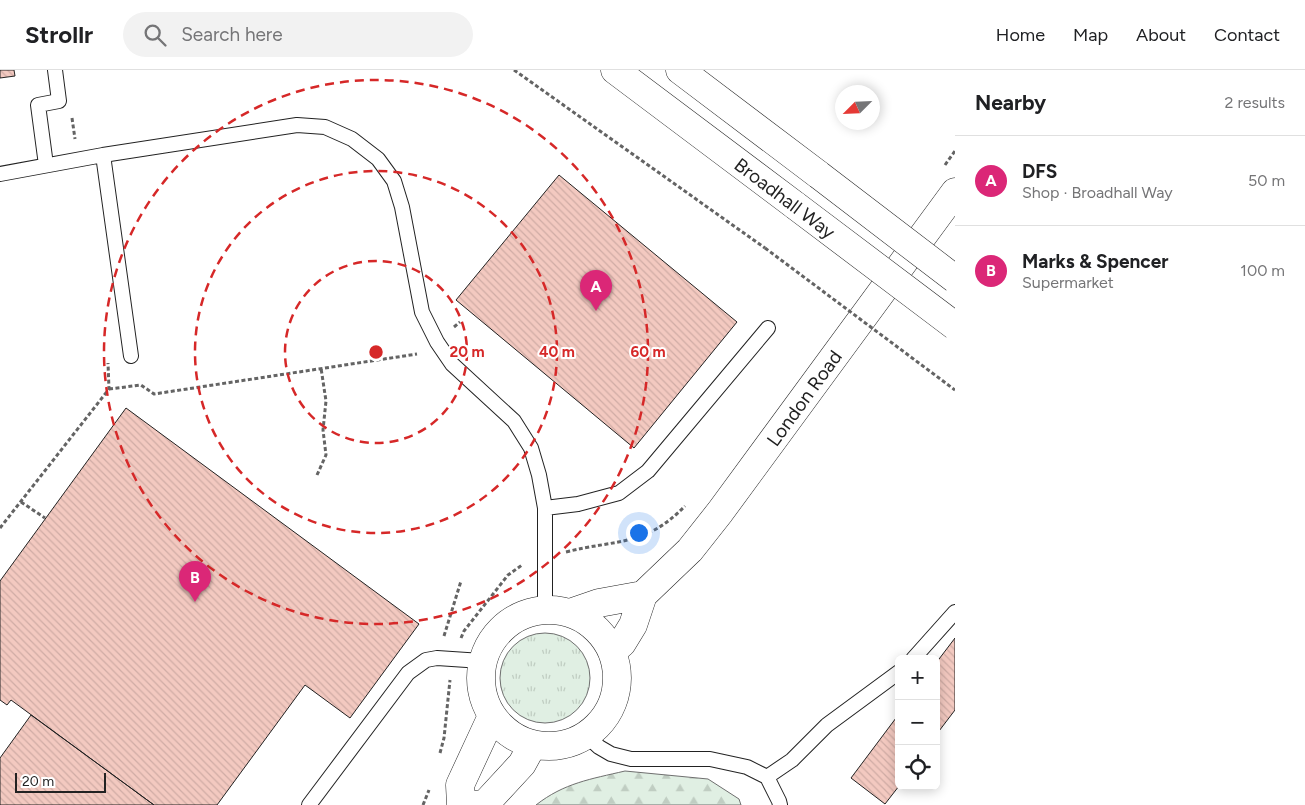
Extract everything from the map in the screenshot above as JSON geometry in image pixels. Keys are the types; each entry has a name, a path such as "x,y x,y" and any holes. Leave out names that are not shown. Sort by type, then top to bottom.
{"main road":[{"name":"Broadhall Way","path":"615,70 955,326"},
{"name":"Broadhall Way","path":"680,70 955,278"},
{"name":"London Road","path":"613,651 622,643 633,626 643,596 690,550 720,512 955,192"},
{"path":"559,612 588,622 613,651 618,679 613,702 602,723 587,736 566,745 542,746 519,740 504,729 492,716 485,703 481,680 482,661 486,649 504,627 524,614 559,612 643,596"},
{"path":"461,805 460,785 492,716"},
{"path":"472,805 485,804 522,764 532,744"}],"lane":[{"path":"46,165 38,105 59,101 56,70"},
{"path":"0,174 103,155 297,125 325,127 352,139 378,158 394,181 402,207 422,312 437,342 452,364 514,421 531,448 539,475 545,508 545,596 559,612"},
{"path":"103,155 131,356"},
{"path":"545,508 578,504 619,493 648,471 768,328"},
{"path":"917,655 955,612"},
{"path":"309,805 408,672 426,660 437,658 482,661"},
{"path":"767,777 792,760 827,725 895,675"},
{"path":"587,736 599,747 611,754 631,759 710,759 747,767 767,777 780,805"}],"path":[{"path":"514,70 766,248 955,390"},
{"path":"0,528 109,389 141,385 154,394 425,353 460,322"},
{"path":"317,475 326,455 323,430 326,401 321,368"},
{"path":"21,502 46,518"},
{"path":"437,658 461,581"}],"green space":[{"path":"545,633 562,637 577,646 586,661 590,678 586,695 577,710 562,719 545,723 528,719 513,710 504,695 500,678 504,661 513,646 528,637"},
{"path":"625,771 708,779 739,799 741,805 536,805 568,787 589,779"}],"building":[{"path":"0,70 14,70 15,76 0,78"},
{"path":"559,175 737,322 634,448 456,300"},
{"path":"126,408 419,624 350,718 305,685 217,805 154,805 11,700 7,705 0,700 0,581"},
{"path":"955,638 955,710 940,730 940,700 940,658"},
{"path":"31,715 154,805 0,805 0,758"},
{"path":"895,719 896,790 885,804 851,778"}],"place":[{"name":"DFS","path":"596,311"},
{"name":"Marks & Spencer","path":"195,602"}]}
